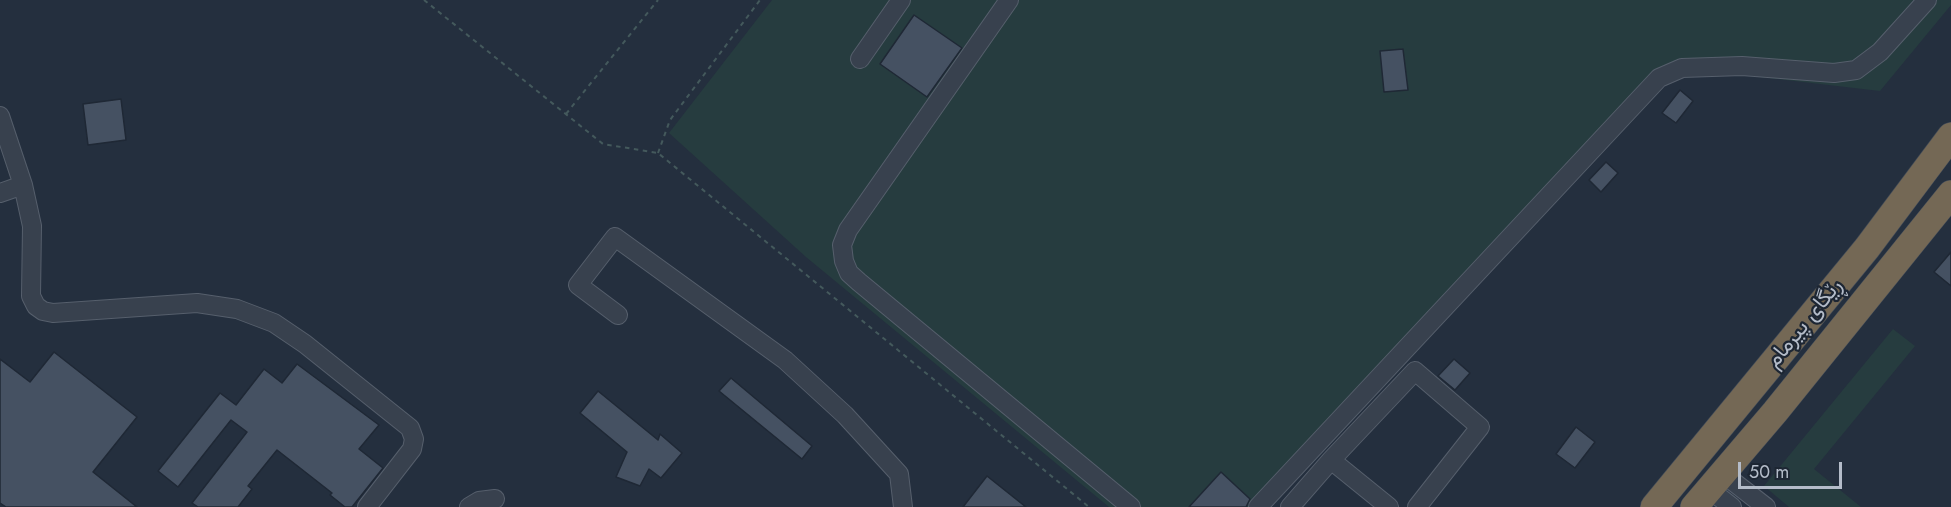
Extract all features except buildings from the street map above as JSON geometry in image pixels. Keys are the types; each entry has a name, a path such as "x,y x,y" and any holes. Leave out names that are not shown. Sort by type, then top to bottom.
{"highway":[{"name":"ڕێگای پیرمام","path":"1654,507 1867,248 1951,136"},
{"name":"ڕێگای پیرمام","path":"1709,489 1775,412 1949,198"},
{"path":"1750,392 1775,412"}],"street":[{"path":"860,59 901,0"},
{"path":"1009,0 848,230 842,245 844,261 854,278 1131,507"},
{"path":"1258,507 1659,78 1682,68 1742,66 1834,73 1856,70 1880,52 1927,0"},
{"path":"1,132 23,185 32,226 31,296 39,309 53,313 178,303 237,309 274,323 405,423 414,439 412,449 367,507"},
{"path":"0,193 23,185"},
{"path":"618,315 578,285 615,237 785,360 845,415 899,474 903,507"},
{"path":"1290,507 1415,371 1480,427 1417,507"},
{"path":"1332,460 1389,507"},
{"path":"1709,489 1732,507"},
{"path":"1709,489 1766,507"},
{"path":"469,507 479,501 495,499"},
{"path":"1402,507 1408,507"}],"path":[{"path":"424,0 603,144 658,153 1089,507"},
{"path":"566,114 658,0"},
{"path":"658,153 670,120 760,0"}],"green space":[{"path":"772,0 1951,0 1951,5 1880,91 1666,66 1266,507 1109,507 806,257 669,133"},
{"path":"1893,329 1915,346 1814,469 1861,507 1789,507 1764,486"}]}
